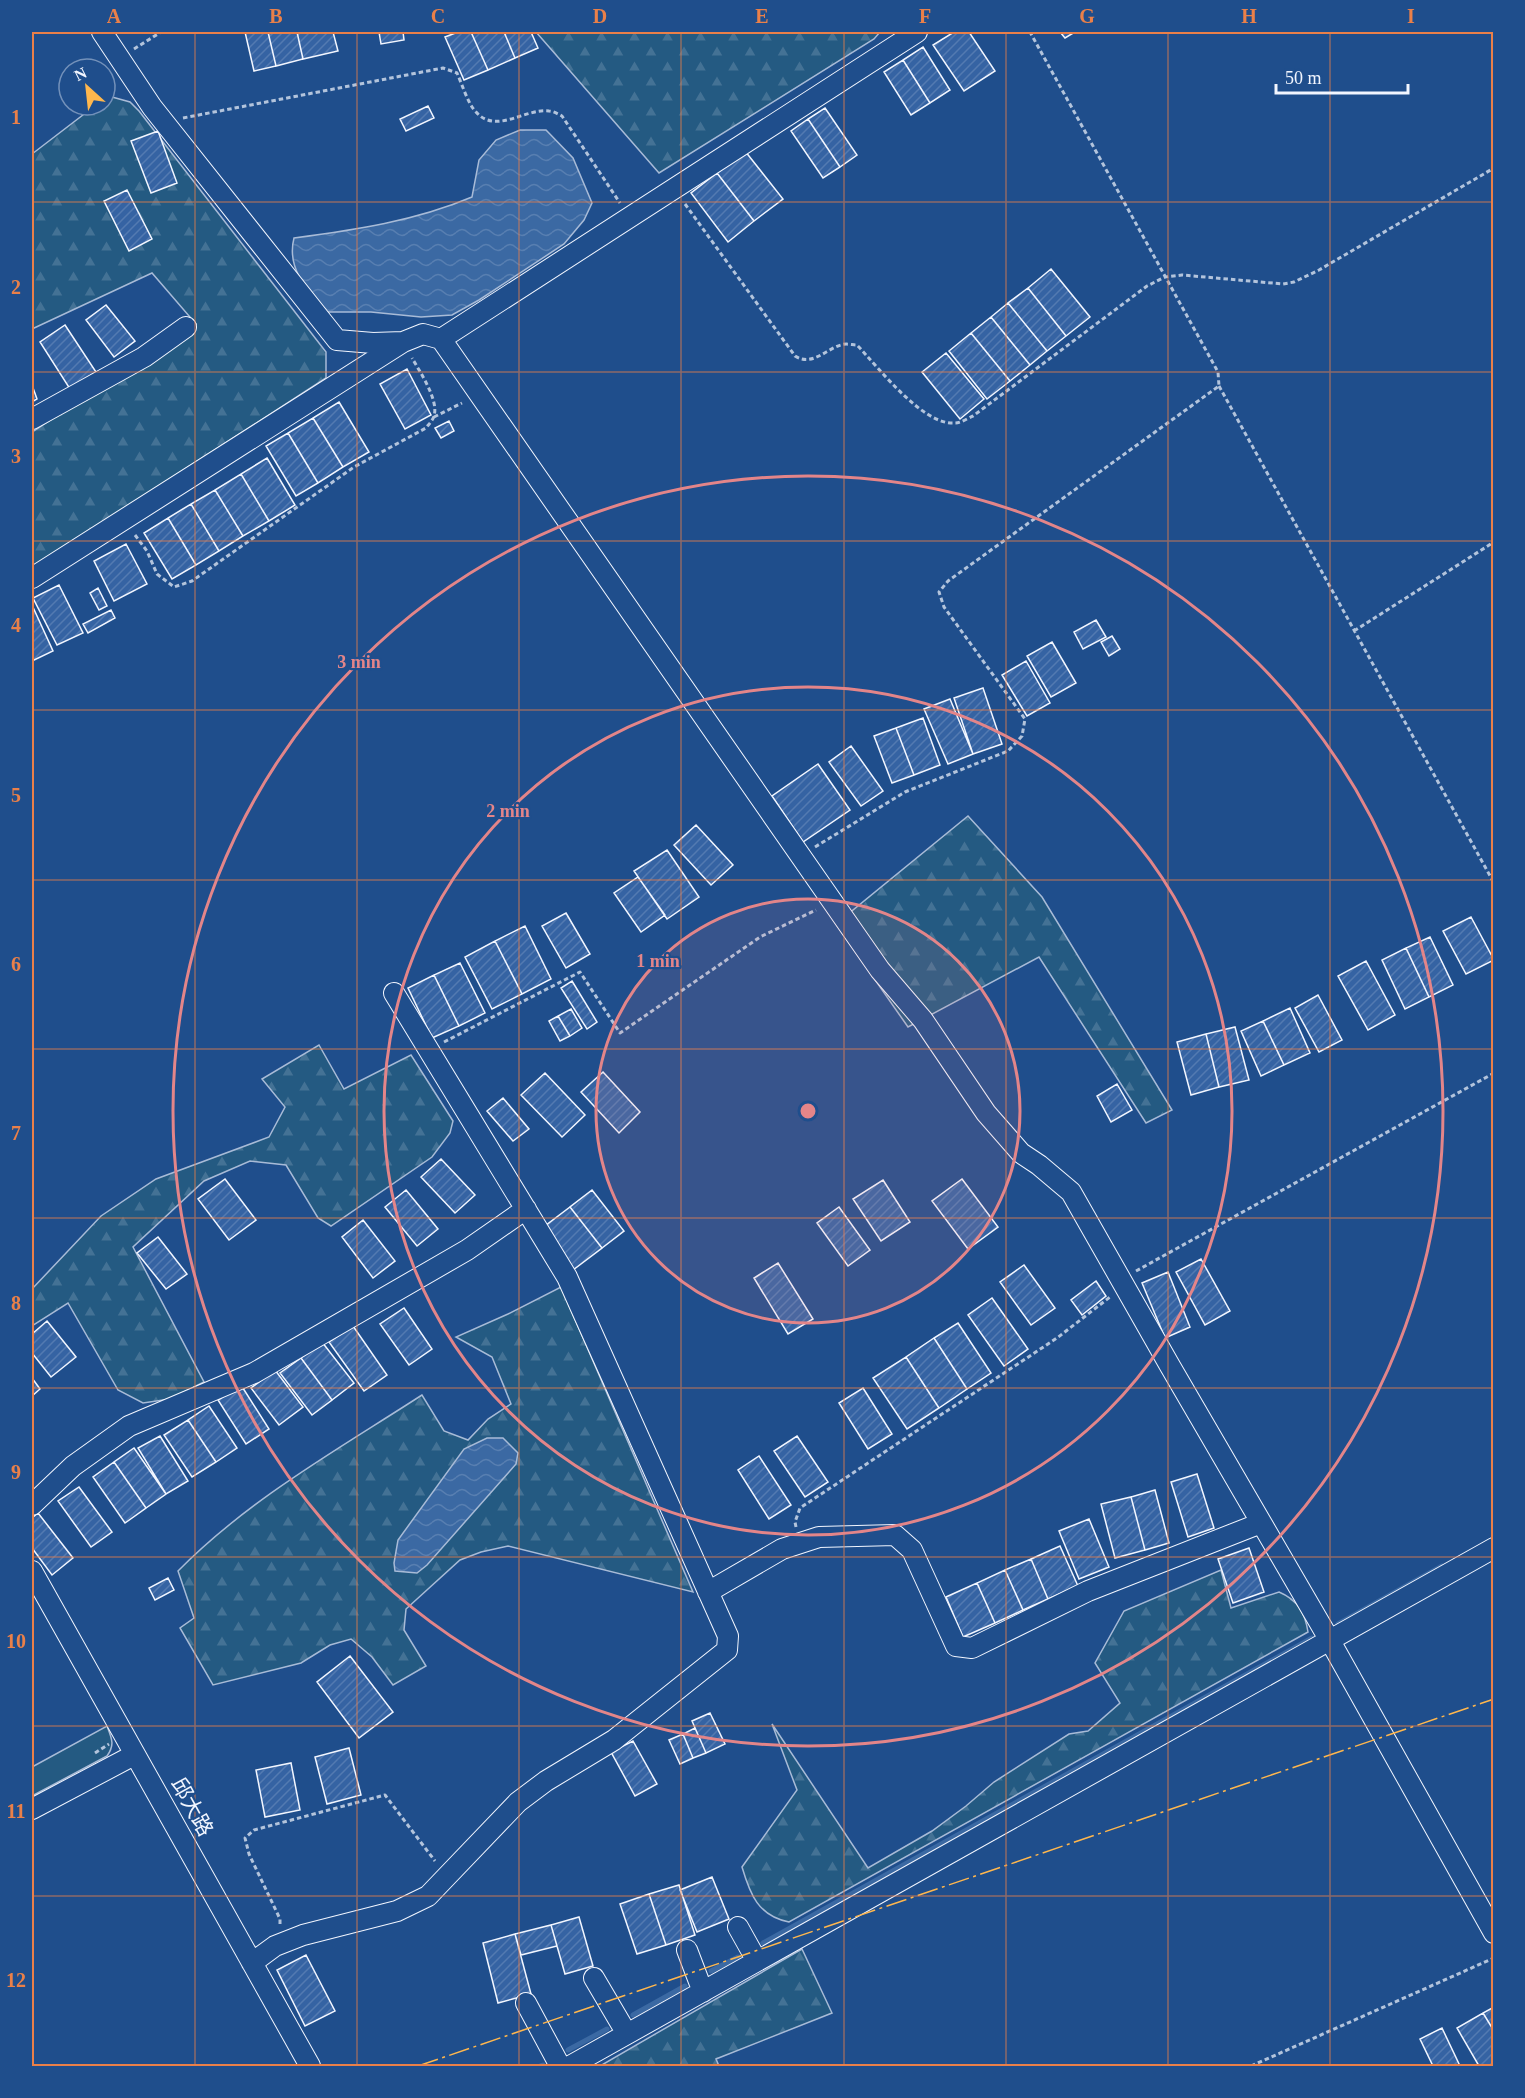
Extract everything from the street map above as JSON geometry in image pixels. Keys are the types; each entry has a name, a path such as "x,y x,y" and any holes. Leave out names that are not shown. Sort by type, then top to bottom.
{"street":[{"path":"102,32 164,122 337,340 373,343 403,342"},
{"path":"441,339 917,32"},
{"path":"32,419 144,357 186,327"},
{"path":"32,578 403,342 423,334 441,339 880,970 923,1020 986,1113 1021,1153 1071,1192 1329,1639 1494,1933"},
{"path":"252,1963 275,1946 303,1935 397,1911 428,1896 518,1802 546,1781 614,1740 727,1650 728,1636 567,1277 394,993"},
{"path":"32,1505 74,1466 129,1426 254,1372 467,1251 526,1209"},
{"path":"708,1592 782,1549 819,1537 895,1535 912,1550 956,1646 972,1648 1088,1591 1261,1523"},
{"path":"570,2067 1494,1548"},
{"name":"邱大路","path":"32,1571 310,2067"},
{"path":"32,1809 134,1755"},
{"path":"738,1927 757,1961"},
{"path":"687,1950 703,1992"},
{"path":"594,1978 627,2034"},
{"path":"526,2003 560,2067"}],"path":[{"path":"120,58 161,32"},
{"path":"1030,32 1218,372 1219,386 1494,883"},
{"path":"164,122 443,68 456,73 476,112 489,121 514,119 536,111 550,111 562,116 630,217"},
{"path":"674,188 795,356 801,360 808,360 843,344 856,345 914,405 928,416 956,423 973,416 1147,286 1165,277 1182,275 1283,284 1294,282 1319,270 1494,168"},
{"path":"403,342 427,383 435,408 434,417"},
{"path":"801,856 905,792 1008,751 1022,736 1025,719 944,607 939,592 948,581 1219,386"},
{"path":"121,522 147,550 157,574 174,587 192,581 354,467 426,428 434,417 479,394"},
{"path":"1354,631 1494,542"},
{"path":"429,1049 580,972 620,1033 760,937 832,902"},
{"path":"801,1543 795,1522 800,1508 1057,1338 1123,1283 1494,1073"},
{"path":"275,1946 280,1932 280,1919 249,1854 245,1839 254,1830 385,1796 447,1876"},
{"path":"1251,2067 1494,1958"}],"green space":[{"path":"536,32 880,32 874,39 659,173"},
{"path":"117,98 130,102 326,352 326,378 32,568 32,432 196,324 152,273 32,329 32,154 80,117 117,117"},
{"path":"968,816 1042,897 1172,1110 1146,1123 1039,957 908,1027 836,924"},
{"path":"319,1045 344,1089 411,1055 453,1121 450,1133 432,1157 331,1226 318,1218 286,1165 250,1161 204,1181 133,1247 204,1382 170,1399 143,1403 118,1390 68,1303 32,1326 32,1289 101,1216 156,1179 269,1137 285,1107 262,1079"},
{"path":"561,1287 693,1592 508,1546 460,1560 406,1609 404,1630 426,1666 393,1685 372,1657 351,1639 330,1645 301,1663 213,1685 180,1628 194,1618 178,1571 205,1545 264,1498 422,1395 444,1431 468,1440 488,1419 511,1404 492,1357 456,1337"},
{"path":"1221,1570 1231,1608 1279,1592 1286,1595 1300,1608 1308,1632 789,1922 770,1915 752,1895 742,1867 797,1790 772,1724 868,1868 932,1831 994,1782 1069,1734 1088,1731 1120,1703 1095,1663 1124,1611"},
{"path":"107,1726 112,1742 107,1756 32,1796 32,1767"},
{"path":"802,1949 832,2013 716,2059 719,2066 600,2066"}],"water":[{"path":"520,130 546,130 573,158 592,203 584,220 564,244 452,315 421,317 371,312 327,312 306,288 293,260 294,238 362,228 407,218 472,197 479,160 496,140"},
{"path":"487,1438 503,1438 518,1453 516,1464 427,1565 417,1573 395,1571 398,1540 464,1449"}],"building":[{"path":"245,32 268,32 276,66 254,71"},
{"path":"268,32 297,32 303,59 276,66"},
{"path":"297,32 333,32 338,51 303,59"},
{"path":"379,32 403,32 404,40 381,44"},
{"path":"458,32 471,32 488,70 464,80 445,37"},
{"path":"471,32 504,32 515,58 488,70"},
{"path":"504,32 531,32 538,48 515,58"},
{"path":"954,32 969,32 995,71 964,91 933,45"},
{"path":"1060,32 1075,32 1065,38"},
{"path":"923,47 950,90 930,103 903,60"},
{"path":"903,60 930,103 911,115 884,72"},
{"path":"428,106 434,118 406,131 400,119"},
{"path":"825,108 857,155 840,167 808,119"},
{"path":"808,119 840,167 823,178 791,131"},
{"path":"158,131 177,183 151,193 131,141"},
{"path":"745,151 783,199 754,221 717,173"},
{"path":"717,173 754,221 728,242 691,193"},
{"path":"127,190 152,239 129,251 104,201"},
{"path":"1051,269 1090,317 1066,336 1028,288"},
{"path":"1028,288 1066,336 1047,351 1008,303"},
{"path":"1008,303 1047,351 1030,365 991,317"},
{"path":"106,305 135,341 114,357 86,320"},
{"path":"991,317 1030,365 1010,381 971,333"},
{"path":"65,325 96,372 70,389 40,342"},
{"path":"971,333 1010,381 987,399 949,351"},
{"path":"946,353 984,399 960,419 922,372"},
{"path":"407,369 431,415 405,429 380,384"},
{"path":"32,385 37,399 32,402"},
{"path":"339,402 369,452 343,467 313,418"},
{"path":"313,418 343,467 318,483 288,433"},
{"path":"449,421 454,431 441,438 435,428"},
{"path":"288,433 318,483 296,496 266,446"},
{"path":"267,458 295,505 269,521 241,474"},
{"path":"241,474 269,521 243,536 215,490"},
{"path":"215,490 243,536 219,551 191,504"},
{"path":"191,504 219,551 196,565 168,518"},
{"path":"168,518 196,565 172,579 144,533"},
{"path":"126,544 147,584 114,601 94,561"},
{"path":"59,585 83,633 57,645 33,598"},
{"path":"98,588 107,606 99,610 90,593"},
{"path":"32,605 53,651 32,661"},
{"path":"111,610 115,618 88,633 83,624"},
{"path":"1096,620 1106,637 1083,649 1074,632"},
{"path":"1112,636 1120,649 1109,656 1101,642"},
{"path":"1052,642 1076,683 1051,697 1027,656"},
{"path":"1026,661 1050,703 1027,716 1002,675"},
{"path":"983,688 1002,744 973,754 954,698"},
{"path":"950,699 973,754 948,764 924,709"},
{"path":"923,718 940,765 914,775 896,728"},
{"path":"896,728 914,775 892,783 874,736"},
{"path":"851,746 883,791 861,806 829,762"},
{"path":"818,764 850,810 803,842 772,796"},
{"path":"696,825 733,865 711,885 674,845"},
{"path":"667,850 699,897 667,919 634,871"},
{"path":"638,877 665,915 641,932 614,893"},
{"path":"566,913 590,954 566,968 542,926"},
{"path":"1471,917 1494,960 1466,974 1443,931"},
{"path":"525,926 551,979 522,994 495,941"},
{"path":"1430,937 1453,985 1429,997 1406,948"},
{"path":"495,941 522,994 492,1009 465,957"},
{"path":"1406,948 1429,997 1405,1009 1382,960"},
{"path":"1366,961 1395,1015 1368,1030 1338,976"},
{"path":"460,963 485,1013 459,1026 434,975"},
{"path":"434,975 459,1026 432,1038 408,988"},
{"path":"572,981 597,1022 587,1029 561,988"},
{"path":"1318,995 1342,1040 1319,1052 1295,1008"},
{"path":"1290,1008 1310,1053 1284,1065 1263,1021"},
{"path":"571,1009 582,1028 570,1036 558,1016"},
{"path":"558,1016 570,1036 560,1041 549,1021"},
{"path":"1263,1021 1284,1065 1261,1076 1241,1031"},
{"path":"1235,1027 1249,1080 1219,1087 1206,1034"},
{"path":"1206,1034 1219,1087 1191,1095 1177,1042"},
{"path":"603,1072 640,1112 619,1133 581,1092"},
{"path":"545,1073 585,1115 562,1137 521,1095"},
{"path":"1117,1084 1132,1110 1111,1122 1097,1096"},
{"path":"503,1098 529,1129 513,1141 487,1111"},
{"path":"441,1159 475,1195 455,1213 421,1177"},
{"path":"225,1179 256,1220 229,1240 198,1199"},
{"path":"962,1179 998,1227 968,1249 932,1201"},
{"path":"883,1180 910,1222 881,1241 853,1199"},
{"path":"406,1190 438,1229 417,1246 385,1207"},
{"path":"592,1190 624,1231 602,1248 570,1207"},
{"path":"570,1207 602,1248 573,1270 541,1229"},
{"path":"839,1207 870,1250 848,1266 817,1223"},
{"path":"363,1220 395,1261 373,1278 342,1237"},
{"path":"158,1237 187,1274 166,1289 137,1253"},
{"path":"1201,1259 1230,1311 1205,1325 1176,1272"},
{"path":"778,1263 813,1319 788,1334 754,1278"},
{"path":"1024,1265 1055,1308 1031,1325 1000,1282"},
{"path":"1168,1272 1190,1327 1165,1338 1142,1283"},
{"path":"1096,1281 1106,1296 1082,1315 1071,1300"},
{"path":"992,1298 1028,1349 1004,1366 968,1315"},
{"path":"404,1308 432,1349 409,1365 380,1324"},
{"path":"47,1321 76,1357 51,1377 32,1353 32,1334"},
{"path":"958,1323 991,1373 967,1389 934,1338"},
{"path":"353,1326 387,1375 364,1391 329,1342"},
{"path":"934,1338 967,1389 939,1408 906,1357"},
{"path":"322,1342 354,1383 332,1400 301,1358"},
{"path":"906,1357 939,1408 907,1429 873,1378"},
{"path":"301,1358 332,1400 312,1415 280,1373"},
{"path":"275,1370 303,1407 279,1425 251,1388"},
{"path":"32,1378 40,1389 32,1396"},
{"path":"241,1385 269,1429 246,1444 218,1400"},
{"path":"863,1388 892,1434 868,1449 839,1403"},
{"path":"209,1406 237,1448 216,1462 188,1420"},
{"path":"188,1420 216,1462 192,1477 164,1435"},
{"path":"160,1436 188,1481 166,1494 138,1448"},
{"path":"797,1436 828,1482 805,1497 774,1451"},
{"path":"134,1448 166,1494 146,1508 114,1462"},
{"path":"759,1456 791,1505 769,1519 738,1470"},
{"path":"114,1462 146,1508 125,1523 93,1477"},
{"path":"1197,1474 1214,1528 1188,1537 1171,1482"},
{"path":"79,1487 112,1532 91,1547 58,1501"},
{"path":"1155,1490 1169,1543 1145,1550 1131,1497"},
{"path":"1131,1497 1145,1550 1115,1558 1101,1504"},
{"path":"38,1513 73,1558 52,1575 32,1548 32,1518"},
{"path":"1089,1519 1109,1567 1079,1579 1059,1531"},
{"path":"1060,1546 1078,1586 1048,1599 1031,1559"},
{"path":"1249,1548 1264,1592 1233,1603 1218,1559"},
{"path":"1031,1559 1048,1599 1023,1610 1005,1570"},
{"path":"1005,1570 1023,1610 995,1623 977,1583"},
{"path":"168,1578 174,1590 155,1600 149,1588"},
{"path":"977,1583 995,1623 963,1637 946,1597"},
{"path":"350,1656 393,1712 359,1738 317,1682"},
{"path":"710,1713 725,1744 706,1753 692,1721"},
{"path":"695,1728 706,1753 693,1758 683,1734"},
{"path":"683,1734 693,1758 680,1764 669,1740"},
{"path":"633,1741 657,1784 635,1796 611,1752"},
{"path":"349,1748 361,1795 327,1804 315,1757"},
{"path":"291,1763 300,1810 265,1817 256,1770"},
{"path":"712,1877 729,1919 697,1932 680,1890"},
{"path":"679,1885 695,1935 666,1945 649,1894"},
{"path":"649,1894 666,1945 637,1954 620,1904"},
{"path":"579,1917 593,1966 565,1974 551,1925"},
{"path":"551,1925 557,1946 521,1955 515,1934"},
{"path":"515,1934 531,1994 498,2003 483,1943"},
{"path":"306,1955 335,2011 305,2026 277,1970"},
{"path":"1494,2007 1494,2031 1483,2013"},
{"path":"1483,2013 1494,2031 1494,2066 1479,2066 1457,2028"},
{"path":"1442,2028 1460,2066 1433,2066 1420,2039"}],"waterway":[{"path":"1338,1624 1442,1566"},
{"path":"763,1943 1312,1638"},
{"path":"711,1971 738,1957"},
{"path":"633,2015 685,1986"},
{"path":"568,2050 607,2029"}],"power":[{"path":"418,2066 1494,1699"}]}
